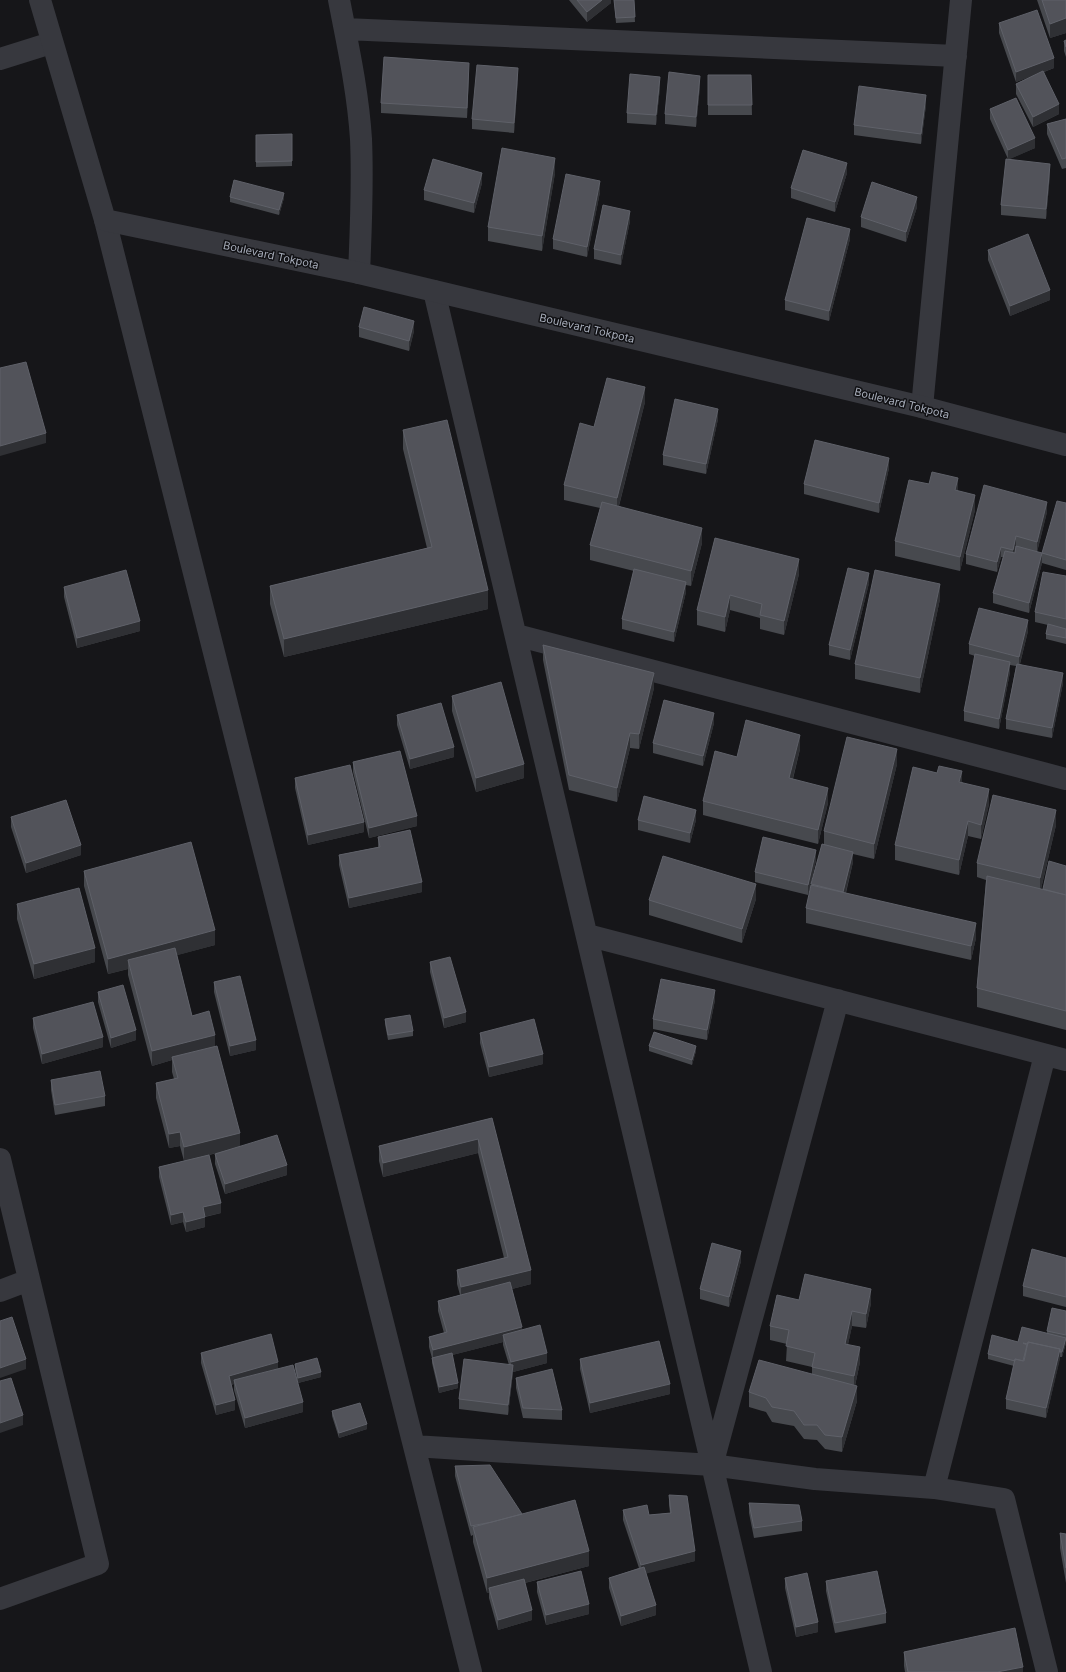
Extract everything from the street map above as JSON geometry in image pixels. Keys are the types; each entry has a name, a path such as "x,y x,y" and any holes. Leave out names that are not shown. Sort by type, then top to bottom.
{"street":[{"path":"40,0 51,42 105,220 471,1672"},
{"path":"339,0 355,80 361,138 362,196 359,274"},
{"path":"922,407 961,0"},
{"path":"345,29 956,56"},
{"path":"0,59 51,42"},
{"name":"Boulevard Tokpota","path":"105,220 359,274 922,407 1066,445"},
{"path":"434,292 762,1672"},
{"path":"516,635 1066,779"},
{"path":"587,935 1066,1060"},
{"path":"712,1465 838,1000"},
{"path":"934,1488 1045,1055"},
{"path":"0,1159 98,1564 0,1599"},
{"path":"0,1291 29,1280"},
{"path":"414,1446 712,1465 815,1479 934,1488 1004,1499 1048,1672"}],"building":[{"path":"577,0 602,0 587,12"},
{"path":"614,0 634,0 635,17 616,18"},
{"path":"1042,0 1066,0 1066,18 1050,24"},
{"path":"1037,10 1054,58 1016,72 999,23"},
{"path":"384,57 469,63 467,108 381,103"},
{"path":"477,65 518,68 514,123 472,119"},
{"path":"1043,71 1059,104 1033,117 1016,84"},
{"path":"669,72 700,76 696,117 665,114"},
{"path":"630,74 660,77 656,115 627,113"},
{"path":"708,75 751,75 752,105 708,105"},
{"path":"859,86 926,95 921,134 854,125"},
{"path":"1016,98 1035,138 1008,150 990,109"},
{"path":"1066,119 1066,158 1062,159 1047,124"},
{"path":"292,134 292,161 256,162 256,135"},
{"path":"502,148 555,158 542,236 488,227"},
{"path":"803,150 847,163 835,202 791,188"},
{"path":"433,159 482,173 474,203 424,190"},
{"path":"1006,159 1050,164 1046,209 1001,205"},
{"path":"566,174 600,181 587,247 553,239"},
{"path":"234,180 284,193 279,210 230,197"},
{"path":"872,182 917,197 906,232 861,217"},
{"path":"603,205 630,211 621,255 594,249"},
{"path":"807,218 850,229 829,311 785,300"},
{"path":"1028,234 1050,290 1010,306 988,250"},
{"path":"364,307 414,321 409,341 359,327"},
{"path":"26,362 46,433 0,446 0,368"},
{"path":"607,378 645,387 617,498 564,485 580,423 594,427"},
{"path":"675,399 718,409 706,464 663,455"},
{"path":"447,420 488,590 284,639 270,586 432,547 403,430"},
{"path":"815,440 889,458 879,503 804,484"},
{"path":"932,472 958,478 955,490 975,495 960,557 895,541 909,480 929,484"},
{"path":"984,485 1047,502 1037,542 1016,536 1013,550 1001,547 997,562 966,554"},
{"path":"1057,501 1066,503 1066,560 1042,553"},
{"path":"602,502 702,528 691,571 590,545"},
{"path":"715,538 799,559 784,621 760,615 762,604 730,595 725,617 697,610"},
{"path":"1016,546 1042,553 1029,603 993,593 1005,551 1015,553"},
{"path":"848,568 869,573 850,650 829,645"},
{"path":"634,569 686,582 674,632 622,619"},
{"path":"126,570 140,621 77,638 64,587"},
{"path":"875,570 940,584 920,678 855,664"},
{"path":"1043,572 1066,576 1066,619 1035,612"},
{"path":"979,608 1028,620 1019,657 969,644"},
{"path":"1048,624 1066,629 1066,638 1046,634"},
{"path":"543,645 654,673 639,734 630,733 617,788 569,775"},
{"path":"975,654 1010,662 999,719 964,711"},
{"path":"1017,664 1063,673 1052,728 1006,719"},
{"path":"501,682 524,764 476,778 452,696"},
{"path":"664,700 714,713 703,756 653,743"},
{"path":"441,703 454,747 410,759 397,715"},
{"path":"746,720 800,735 789,778 828,788 818,830 703,801 715,751 737,757"},
{"path":"847,737 897,749 874,844 824,831"},
{"path":"400,751 417,816 369,828 353,762"},
{"path":"350,765 364,822 308,835 295,778"},
{"path":"939,766 962,771 959,782 989,789 981,825 968,821 959,860 895,845 913,767 937,773"},
{"path":"993,795 1056,810 1040,878 977,863"},
{"path":"644,796 696,810 690,833 638,820"},
{"path":"66,800 81,845 26,863 11,817"},
{"path":"410,830 422,882 349,898 339,855 380,847 378,837"},
{"path":"763,837 816,850 808,885 755,872"},
{"path":"191,842 215,930 108,959 84,871"},
{"path":"822,844 853,852 843,892 811,884"},
{"path":"663,856 756,884 742,929 649,900"},
{"path":"1049,861 1066,866 1066,895 1043,889"},
{"path":"987,876 1066,895 1066,1011 977,988"},
{"path":"811,885 976,923 971,946 806,908"},
{"path":"79,888 95,948 34,964 17,904"},
{"path":"175,948 192,1016 209,1011 215,1035 152,1051 128,960"},
{"path":"450,957 466,1012 444,1018 430,962"},
{"path":"240,976 256,1040 230,1046 214,982"},
{"path":"661,979 715,990 707,1030 653,1019"},
{"path":"123,985 136,1030 111,1038 98,992"},
{"path":"93,1002 103,1037 42,1054 33,1018"},
{"path":"410,1015 413,1031 388,1035 385,1019"},
{"path":"534,1019 543,1054 489,1067 480,1033"},
{"path":"654,1032 696,1046 692,1060 649,1046"},
{"path":"217,1046 240,1133 184,1147 180,1132 169,1134 156,1083 178,1078 172,1057"},
{"path":"100,1071 105,1096 55,1105 51,1080"},
{"path":"492,1118 531,1270 461,1287 457,1270 508,1257 478,1139 383,1163 379,1146"},
{"path":"277,1135 287,1165 225,1184 215,1154"},
{"path":"209,1155 221,1203 203,1207 205,1217 186,1222 183,1212 171,1215 159,1167"},
{"path":"712,1243 741,1251 729,1297 700,1289"},
{"path":"1032,1249 1066,1258 1066,1297 1023,1286"},
{"path":"805,1274 871,1289 866,1314 852,1311 845,1344 860,1347 854,1376 812,1367 815,1353 786,1346 789,1330 770,1326 777,1295 799,1300"},
{"path":"510,1282 522,1327 433,1350 429,1337 447,1332 438,1301"},
{"path":"1052,1308 1066,1311 1066,1335 1047,1331"},
{"path":"12,1317 26,1359 0,1368 0,1321"},
{"path":"540,1325 547,1353 511,1362 503,1335"},
{"path":"1022,1327 1066,1338 1062,1352 1060,1352 1060,1349 1028,1342 1028,1344 1023,1343 1027,1345 1023,1361 1015,1359 1015,1361 988,1354 992,1335 1018,1342"},
{"path":"271,1334 278,1362 229,1376 235,1400 216,1405 201,1353"},
{"path":"659,1341 670,1384 590,1403 580,1359"},
{"path":"1028,1342 1060,1349 1046,1408 1006,1399 1015,1359 1024,1361"},
{"path":"452,1353 458,1383 439,1387 432,1358"},
{"path":"317,1358 321,1372 298,1378 295,1364"},
{"path":"464,1359 513,1365 508,1405 459,1399"},
{"path":"759,1360 857,1386 842,1437 825,1435 817,1425 804,1425 794,1411 772,1407 766,1398 749,1392"},
{"path":"293,1365 303,1402 245,1418 234,1380"},
{"path":"552,1369 562,1410 523,1408 516,1378"},
{"path":"11,1378 23,1415 0,1423 0,1381"},
{"path":"360,1403 367,1424 339,1433 332,1411"},
{"path":"490,1465 522,1514 471,1526 455,1466"},
{"path":"669,1495 687,1496 695,1551 641,1565 623,1510 647,1505 649,1515 671,1513"},
{"path":"575,1500 589,1551 487,1578 473,1527"},
{"path":"749,1503 799,1505 802,1521 754,1528"},
{"path":"1060,1533 1066,1534 1066,1568"},
{"path":"644,1567 656,1605 621,1616 609,1578"},
{"path":"581,1571 589,1604 546,1615 537,1582"},
{"path":"877,1571 886,1613 835,1623 826,1581"},
{"path":"807,1573 818,1622 796,1627 785,1578"},
{"path":"524,1579 532,1610 498,1620 489,1588"},
{"path":"1015,1628 1023,1667 997,1672 908,1672 904,1652"}]}
